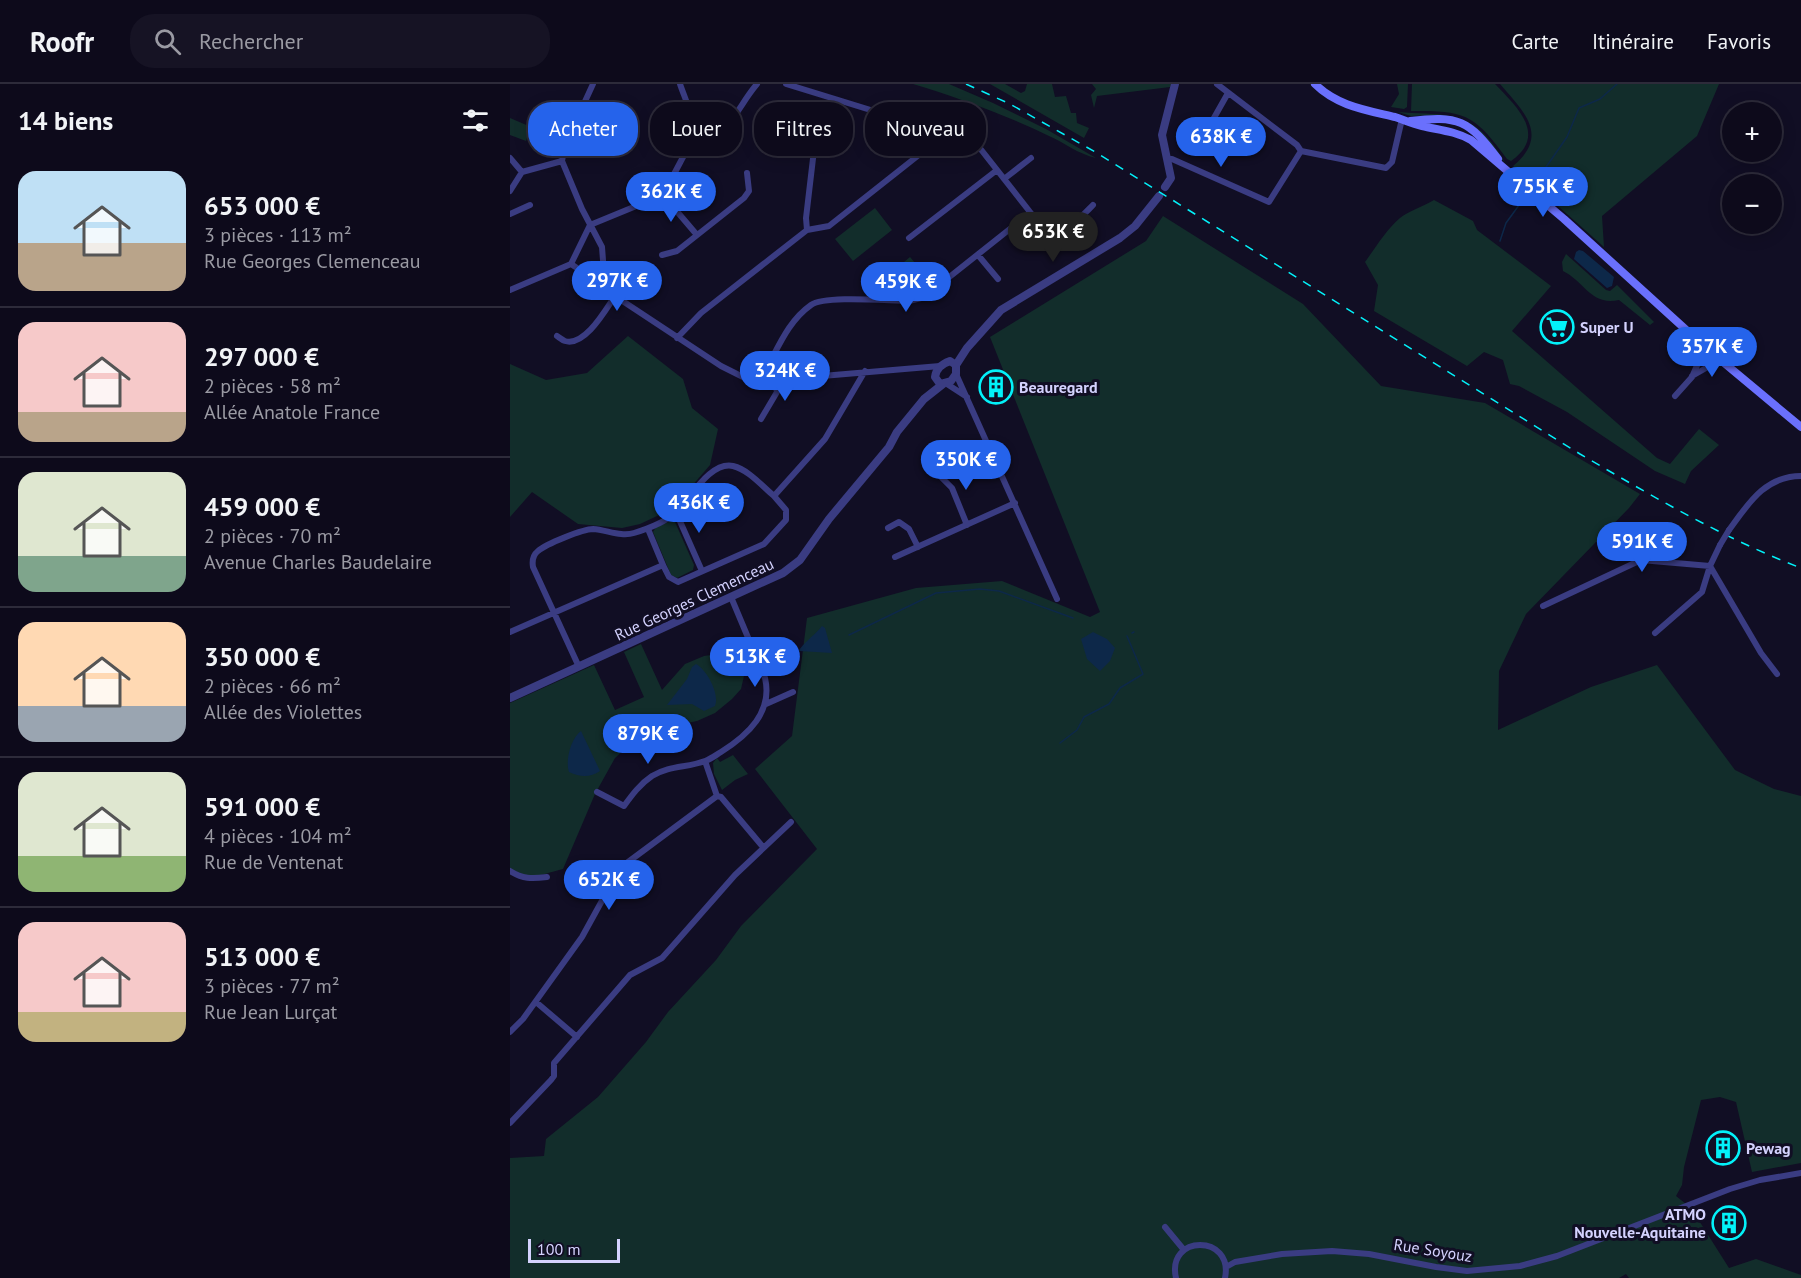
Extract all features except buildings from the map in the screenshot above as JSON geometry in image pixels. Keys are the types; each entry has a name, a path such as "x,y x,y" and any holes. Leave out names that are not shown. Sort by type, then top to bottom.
{"main road":[{"path":"1315,84 1340,102 1366,111 1406,120 1419,126 1447,130 1471,140 1564,219 1705,347 1801,427"},
{"path":"1406,120 1438,117 1467,125 1504,167"},
{"path":"1435,128 1434,123 1438,117"},
{"path":"1447,130 1450,126 1450,119"}],"street":[{"path":"585,102 593,84"},
{"path":"680,84 685,102"},
{"path":"742,106 757,84"},
{"path":"1165,187 1171,178 1162,135 1175,84"},
{"path":"1217,84 1297,145 1301,151 1386,168 1392,162 1406,120"},
{"path":"788,85 865,108"},
{"path":"1219,138 1206,132 1228,93"},
{"path":"830,102 831,98"},
{"path":"1167,159 1172,159 1269,202 1301,151"},
{"path":"563,156 562,161 602,247 605,287"},
{"path":"510,290 571,264 590,225 663,195 684,156"},
{"path":"807,230 806,218 813,156"},
{"path":"677,338 701,313 807,230 829,226 918,156"},
{"path":"986,156 1041,226 1051,230 1062,227 1085,215 1093,205"},
{"path":"510,158 522,172"},
{"path":"1004,179 1031,158"},
{"path":"510,191 522,172 562,161"},
{"path":"909,238 997,170"},
{"path":"662,255 677,251 744,198 749,191 747,173"},
{"path":"663,195 697,236"},
{"name":"Rue Georges Clemenceau","path":"510,698 783,573 800,560 829,519 889,447 897,432 940,381 955,367 968,348 1001,310 1120,238 1135,226 1159,196"},
{"path":"510,214 530,206"},
{"path":"761,418 777,392 770,362 787,329 812,304 825,300 909,301 921,298 1030,213"},
{"path":"1040,246 1047,240 1051,230"},
{"path":"978,255 998,279"},
{"path":"571,264 677,338 743,377 775,380 865,371 955,367 1057,599"},
{"path":"557,336 565,341 576,341 587,334 615,296"},
{"path":"1675,396 1692,376 1705,347"},
{"path":"1692,376 1720,360"},
{"name":"Rue Georges Clemenceau","path":"940,366 940,381"},
{"path":"925,368 940,381 967,397"},
{"path":"774,496 825,439 865,371"},
{"path":"579,667 533,567 532,559 537,551 580,531 592,529 631,534 648,529 674,515 710,473 721,466 732,466 744,471 774,496 786,510 786,520 764,544 678,582 669,577 648,529"},
{"path":"939,475 952,488 967,525"},
{"path":"1655,633 1702,592 1710,566 1720,545 1755,494 1769,485 1793,476 1801,476"},
{"path":"895,557 1015,503"},
{"path":"674,515 679,519 702,571"},
{"path":"888,528 899,522 909,528 918,547"},
{"path":"1543,606 1641,561 1710,566"},
{"path":"510,632 663,566"},
{"path":"1710,566 1761,653 1777,674"},
{"path":"597,792 624,806 635,790 651,777 669,768 705,761 746,735 759,718 766,704 768,690 731,597"},
{"path":"766,704 793,692"},
{"path":"705,761 717,794 763,847"},
{"path":"510,1032 536,1002 582,937 620,868 717,794"},
{"path":"510,1123 551,1080 554,1076 554,1063 630,975 662,958 735,875 791,822"},
{"path":"510,871 520,878 547,877"},
{"path":"536,1002 577,1037"},
{"name":"Rue Soyouz","path":"1226,1267 1235,1263 1282,1254 1332,1251 1369,1254 1467,1271 1520,1266 1557,1256 1730,1189 1760,1180 1801,1173"},
{"path":"1165,1227 1184,1250"},
{"path":"1176,1278 1175,1265 1178,1257 1184,1250 1197,1245 1210,1246 1221,1254 1226,1267 1225,1278"}],"green space":[{"path":"913,84 949,84 1046,129 1096,158 986,109 986,102 965,101"},
{"path":"990,84 1005,84 1021,93 1025,91 1027,84 1052,84 1055,97 1066,96 1071,113 1076,113 1077,123 1089,128 1084,138"},
{"path":"1092,84 1171,84 1170,87 1097,96 1094,108 1091,95 1096,89"},
{"path":"1397,84 1408,84 1407,107 1404,109 1391,107 1399,94"},
{"path":"1412,84 1495,84 1512,102 1525,121 1528,131 1527,141 1522,151 1511,161 1477,124 1468,118 1445,112 1411,111"},
{"path":"1500,84 1719,84 1697,136 1602,216 1604,247 1513,166 1524,155 1530,144 1531,134 1524,114"},
{"path":"1398,112 1438,114 1461,119 1482,132 1505,163 1485,138 1434,115 1411,116"},
{"path":"510,118 528,126 526,141 510,135"},
{"path":"1434,200 1473,221 1477,230 1551,286 1512,331 1657,458 1670,464 1699,429 1719,445 1691,471 1685,484 1655,471 1567,412 1519,386 1510,384 1503,360 1484,352 1467,366 1374,311 1378,285 1365,262 1400,218"},
{"path":"875,208 892,230 853,261 835,239"},
{"path":"1163,216 1303,304 1381,386 1485,403 1640,494 1526,614 1499,671 1498,730 1591,687 1657,665 1735,770 1774,789 1801,796 1801,1163 1752,1172 1736,1102 1720,1097 1701,1100 1684,1167 1682,1185 1676,1196 1691,1208 1729,1268 1756,1259 1801,1275 1801,1278 1629,1278 1626,1274 1619,1278 510,1278 510,1158 544,1156 546,1139 598,1097 646,1042 668,1012 716,960 741,926 817,849 755,769 792,736 807,618 916,588 1002,581 1090,617 1100,612 990,337 1146,241"},
{"path":"1566,254 1606,290 1610,291 1617,285 1654,322 1650,325 1619,300 1602,300 1589,292 1563,271 1562,262"},
{"path":"910,257 921,270 895,290 885,278"},
{"path":"628,336 683,379 692,408 718,429 710,465 672,509 640,524 622,528 578,524 532,492 510,517 510,364 546,380 587,373"},
{"path":"671,521 675,522 694,565 693,570 677,578 671,575 653,532 656,527"},
{"path":"641,644 662,690 685,664 704,656 750,649 758,672 744,676 741,689 715,713 697,721 657,729 634,741 615,758 595,794 563,869 530,876 510,868 510,703 594,665 615,710 644,697 624,652"},
{"path":"733,755 748,774 722,790 714,774 713,763 717,758 720,762"}],"water":[{"path":"1579,250 1614,277 1612,286 1607,288 1574,259"},
{"path":"822,626 825,628 832,653 799,651 803,646"},
{"path":"1093,632 1107,639 1115,648 1110,661 1100,671 1087,659 1081,639"},
{"path":"696,664 712,683 716,695 715,706 704,711 692,704 667,705 687,679 692,667"},
{"path":"581,731 600,771 589,776 569,772 568,767 568,756 572,744"}],"waterway":[{"path":"1535,183 1567,137 1579,108 1600,99 1617,84"},
{"path":"1500,241 1506,223 1525,197"},
{"path":"849,635 936,593 980,589 999,591 1073,618"},
{"path":"1060,743 1077,730 1084,717 1109,704 1120,688 1143,674 1127,636"}],"railway":[{"path":"966,84 1010,104 1097,153 1607,470 1716,530 1801,568"}],"place":[{"name":"Super U","path":"1557,327"},
{"name":"Beauregard","path":"996,387"},
{"name":"Pewag","path":"1723,1148"},
{"name":"ATMO Nouvelle-Aquitaine","path":"1729,1223"}]}
